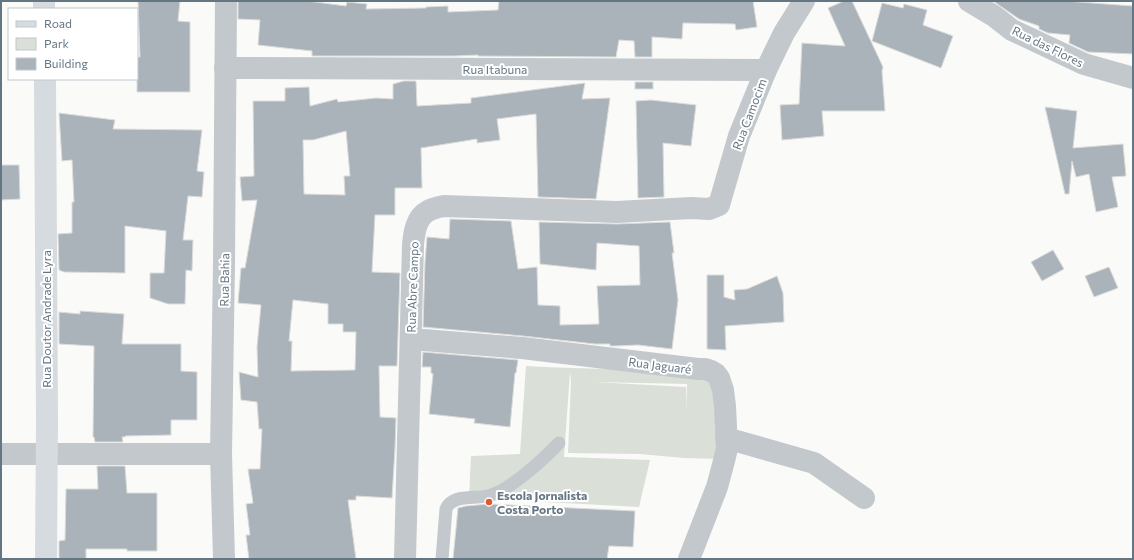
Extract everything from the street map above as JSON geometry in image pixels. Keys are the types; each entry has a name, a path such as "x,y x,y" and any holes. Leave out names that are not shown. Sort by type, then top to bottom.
{"main road":[{"name":"Rua Doutor Andrade Lyra","path":"45,80 47,421 46,559"}],"street":[{"name":"Rua Bahia","path":"224,559 221,454 226,1"},
{"name":"Rua Camocim","path":"691,208 709,209 719,205 739,136 766,70 784,33 804,1"},
{"name":"Rua das Flores","path":"969,1 994,16 1012,30 1077,61 1133,78"},
{"name":"Rua Itabuna","path":"225,68 766,70"},
{"name":"Rua Abre Campo","path":"405,559 413,235 419,218 427,211 444,206 616,212 691,208"},
{"name":"Rua Jaguaré","path":"411,339 522,348 705,369 716,374 723,390 726,448 717,487 689,559"},
{"path":"726,438 814,463 864,498"},
{"path":"1,454 221,454"}],"lane":[{"path":"442,559 446,509 450,502 457,499 489,496 499,492 536,465 559,443"}],"green space":[{"path":"526,366 672,371 720,375 720,459 684,458 640,454 568,453 571,381 570,372 564,457 650,460 639,507 469,498 471,456 520,454","holes":["594,382 687,384 686,411 686,387"]}],"building":[{"path":"138,1 180,1 178,21 190,22 190,92 137,92 138,57 140,57"},
{"path":"238,1 307,1 346,6 347,2 367,4 366,9 448,6 448,12 498,10 499,1 753,1 757,27 736,30 735,24 683,23 682,39 652,37 652,57 635,57 634,41 619,40 616,57 478,55 312,56 312,51 258,45 260,20 238,19"},
{"path":"844,1 852,1 883,67 885,111 822,111 824,136 782,140 780,105 799,104 802,43 845,46 828,8"},
{"path":"993,1 1065,1 1133,6 1133,54 1088,52 1069,43 1070,35 1048,33 1039,29 1039,26 1019,19"},
{"path":"882,3 903,8 904,4 927,10 923,25 953,36 941,68 872,41"},
{"path":"404,81 416,81 417,106 471,103 471,98 585,83 582,99 610,98 596,199 538,197 536,114 497,119 500,140 477,143 477,139 421,148 422,188 395,188 395,215 375,215 372,272 400,273 397,366 379,366 380,417 396,418 392,498 356,496 356,500 348,500 356,559 249,559 246,535 250,535 246,504 253,503 248,469 260,469 262,429 259,429 257,402 241,400 239,372 258,377 257,347 261,305 238,303 241,268 245,268 257,200 242,201 240,177 254,176 253,101 285,101 285,88 309,87 310,106 337,99 338,102 376,98 393,99 393,84","holes":["346,131 350,176 344,176 345,195 304,194 303,140 313,140","293,300 328,304 328,324 343,324 343,332 356,332 355,370 291,371 292,341 289,341"]},
{"path":"635,82 653,82 653,89 635,89"},
{"path":"651,100 696,105 691,146 663,143 664,197 638,198 636,101"},
{"path":"1045,107 1077,111 1073,148 1123,144 1126,176 1112,177 1118,207 1096,212 1089,174 1076,177 1072,161 1069,194 1065,194"},
{"path":"59,113 115,120 113,129 202,130 197,171 204,172 202,197 188,196 183,240 193,240 192,271 186,270 185,304 168,304 150,298 150,273 164,273 166,231 125,226 125,273 64,272 59,270 58,234 72,233 72,202 74,202 72,160 62,161"},
{"path":"1,165 19,165 20,199 1,200"},
{"path":"450,219 511,221 518,269 537,267 538,305 560,306 560,325 599,324 597,286 640,285 639,246 597,243 596,270 540,264 539,222 617,224 670,222 678,300 672,349 638,345 610,346 610,344 595,344 423,327 427,237 449,239"},
{"path":"1053,250 1064,269 1042,281 1031,262"},
{"path":"1109,267 1118,288 1094,297 1085,276"},
{"path":"707,275 724,275 724,297 735,300 734,290 747,289 777,276 783,293 784,322 725,326 726,350 707,349"},
{"path":"80,311 124,314 122,344 181,344 181,371 197,372 197,420 171,420 171,435 125,436 122,437 123,442 95,442 93,437 94,346 59,344 59,312 80,314"},
{"path":"423,352 518,360 515,373 510,427 474,423 475,419 429,414 433,374 431,373 431,367 422,367"},
{"path":"97,466 125,466 127,493 157,493 157,551 86,549 86,559 59,559 59,541 65,540 66,489 98,489"},
{"name":"Escola Jornalista Costa Porto","path":"489,504 635,511 633,547 609,546 607,559 453,559 458,508"}],"place":[{"name":"Escola Jornalista Costa Porto","path":"489,502"}]}
